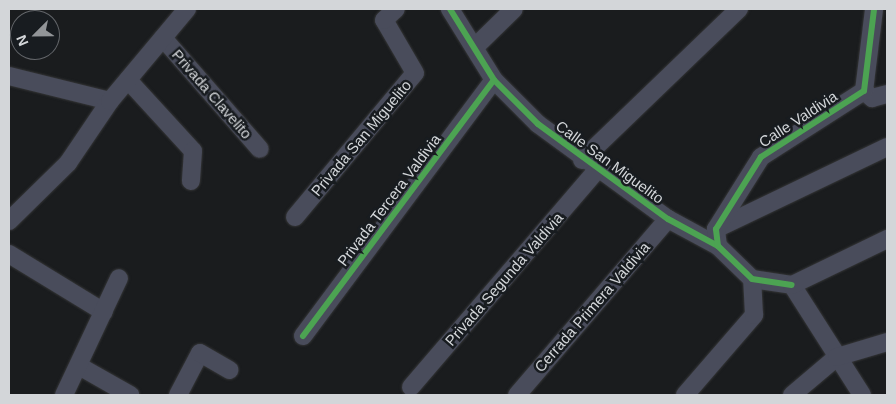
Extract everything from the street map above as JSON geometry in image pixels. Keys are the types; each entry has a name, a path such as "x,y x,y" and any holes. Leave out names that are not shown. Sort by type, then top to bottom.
{"street":[{"path":"9,221 68,163 110,101 187,9"},
{"name":"Privada San Miguelito","path":"295,217 415,73 384,20 396,9"},
{"name":"Calle San Miguelito","path":"450,9 494,80 517,105 582,160 668,219 717,238 752,279"},
{"path":"475,47 514,9"},
{"path":"582,160 740,9"},
{"path":"874,9 864,91 872,98 887,94"},
{"name":"Privada Clavelito","path":"163,38 260,149"},
{"path":"9,76 110,101"},
{"path":"128,80 192,151 195,162 191,181"},
{"name":"Privada Tercera Valdivia","path":"303,336 494,80"},
{"name":"Calle Valdivia","path":"717,238 760,157 864,91"},
{"path":"717,238 887,147"},
{"name":"Privada Segunda Valdivia","path":"411,387 596,170"},
{"name":"Cerrada Primera Valdivia","path":"517,394 668,219"},
{"path":"685,395 754,315 752,279 792,285 887,239"},
{"path":"9,254 104,312"},
{"path":"64,395 119,278"},
{"path":"792,285 862,395"},
{"path":"792,395 837,357 887,342"},
{"path":"178,395 200,353 230,370"},
{"path":"79,366 130,395"}],"cycle path":[{"path":"450,9 494,80 538,124 668,219 718,246 752,279 792,285"},
{"path":"718,246 716,229 761,157 864,91 874,9"},
{"path":"303,336 494,80"}]}
